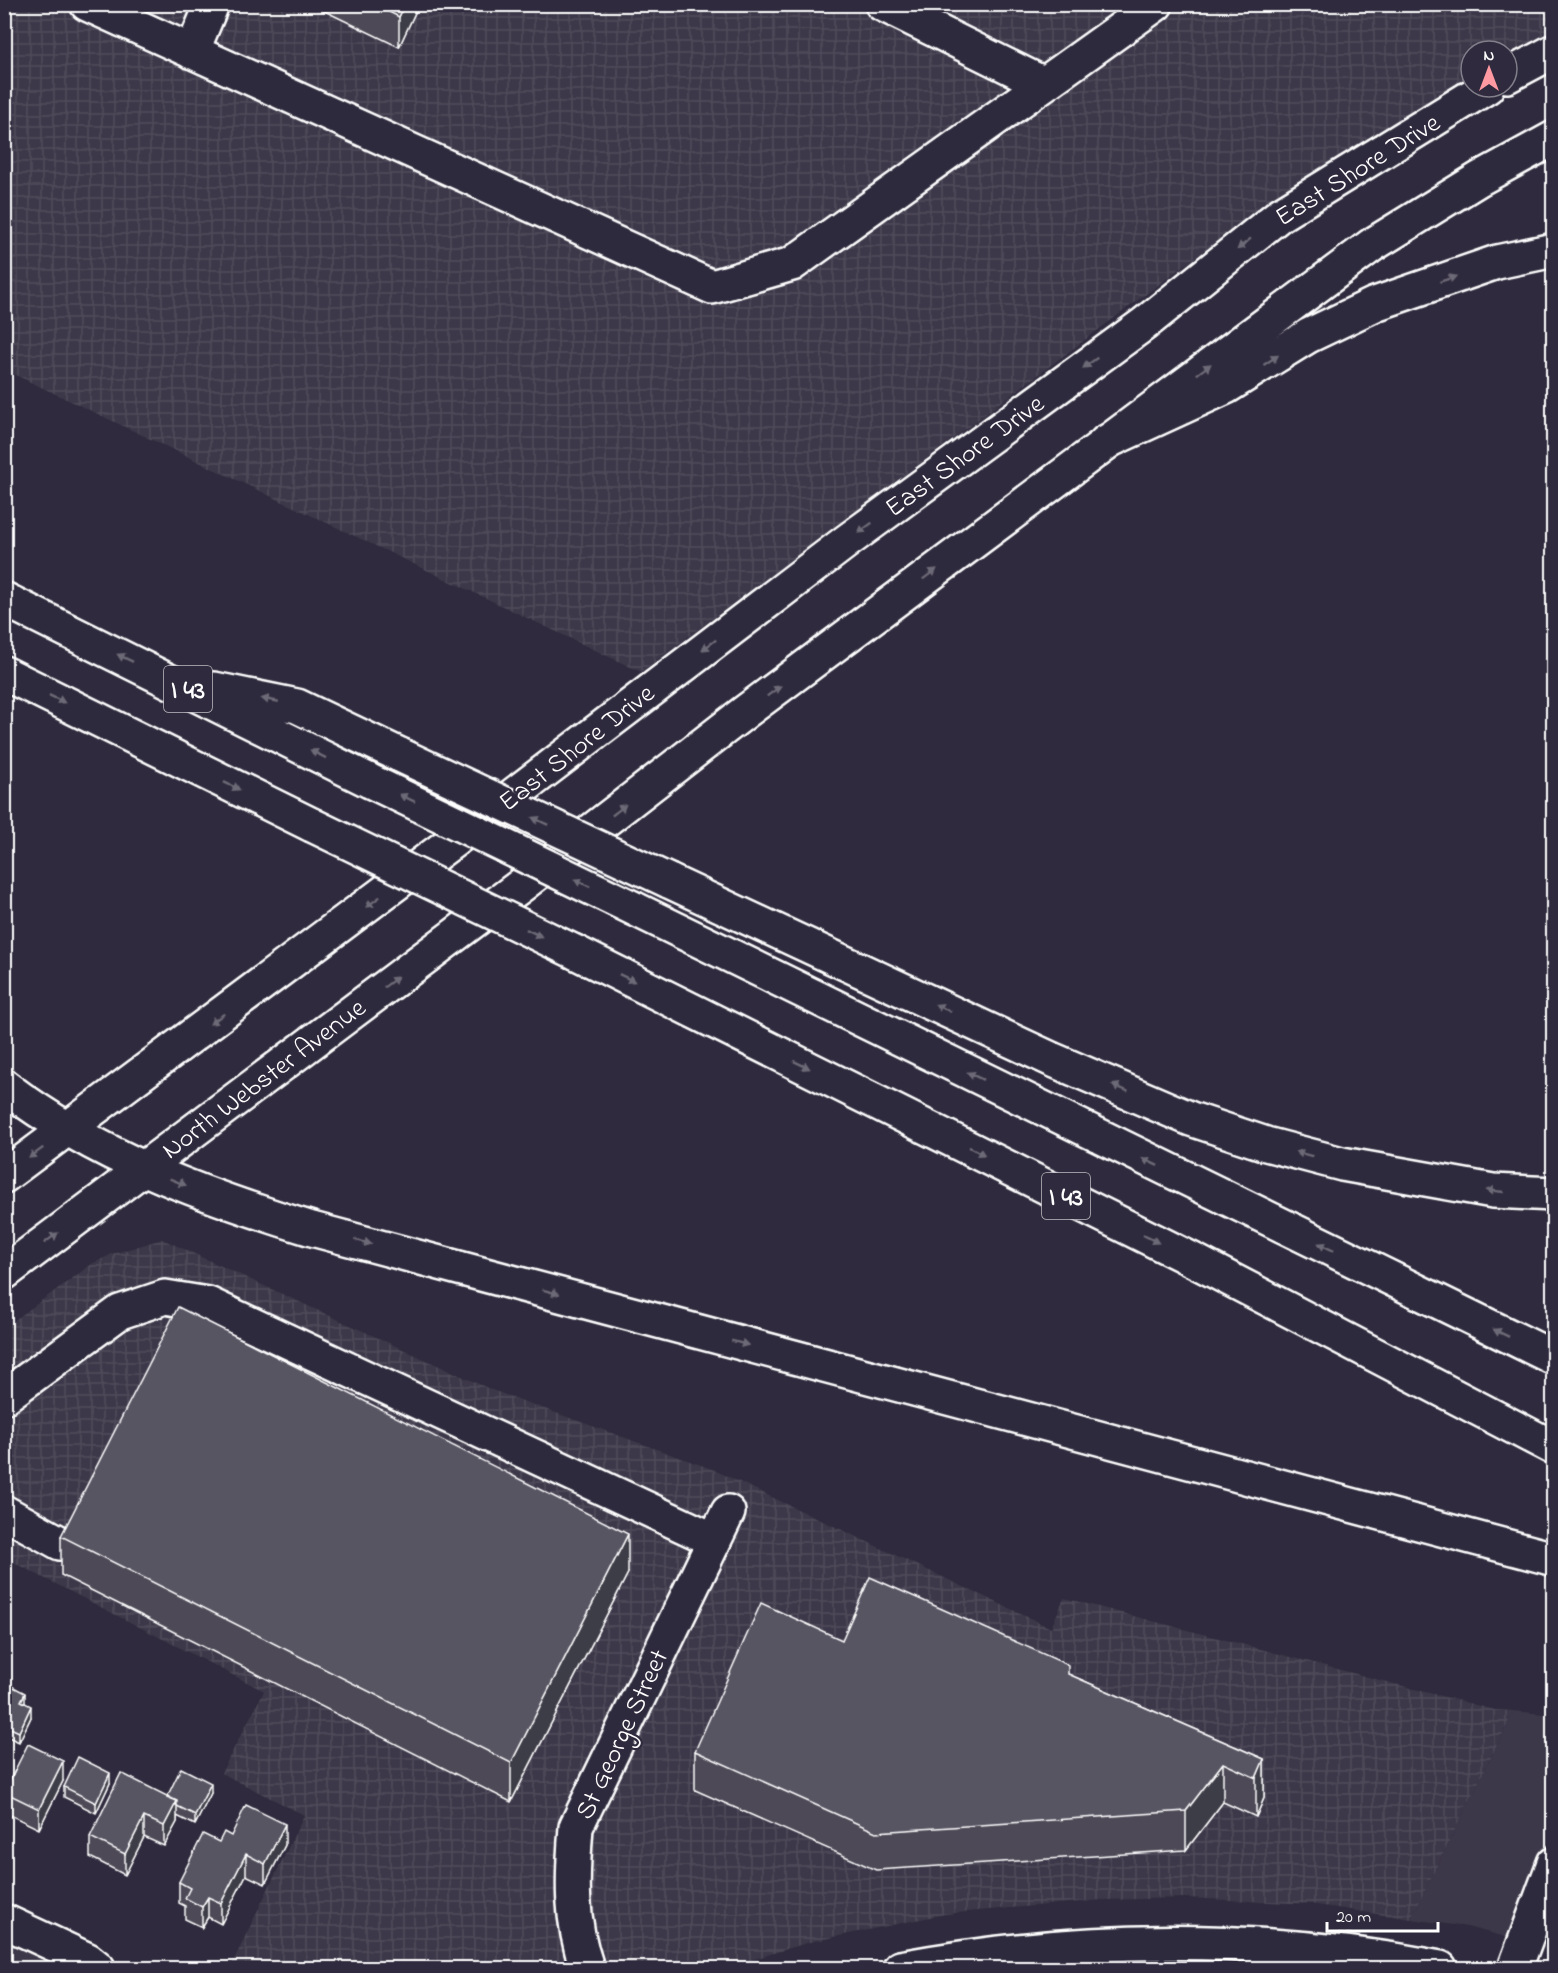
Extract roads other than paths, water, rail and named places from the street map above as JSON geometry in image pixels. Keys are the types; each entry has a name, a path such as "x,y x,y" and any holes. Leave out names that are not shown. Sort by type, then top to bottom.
{"main road":[{"path":"87,4 712,287 792,264 1156,4"},
{"path":"192,52 212,4"},
{"path":"882,4 1044,84"},
{"path":"1519,70 1554,51"},
{"name":"East Shore Drive","path":"68,1131 829,555 1144,324 1281,214 1468,99"},
{"path":"1106,442 1372,245 1479,179 1554,138"},
{"path":"1106,442 1226,387 1308,336 1375,304 1497,262 1554,250"},
{"name":"North Webster Avenue","path":"4,1273 523,884 745,712 1106,442"},
{"name":"I 43","path":"4,599 171,680 370,781 1554,1358"},
{"name":"I 43","path":"4,673 575,952 1188,1257 1554,1448"},
{"path":"171,680 297,706 1051,1059 1191,1119 1266,1144 1342,1164 1493,1191 1554,1194"},
{"path":"4,1086 68,1131 108,1153 226,1201 312,1229 1554,1559"},
{"path":"4,1176 68,1131"},
{"name":"St George Street","path":"4,1397 120,1312 165,1297 208,1304 721,1526 576,1827 571,1883 578,1940 587,1968"},
{"path":"4,1512 60,1544"},
{"path":"1515,1968 1552,1873"},
{"path":"4,1921 88,1960 98,1968"},
{"path":"900,1968 965,1956 1085,1944 1208,1942 1304,1948 1440,1968"}]}
